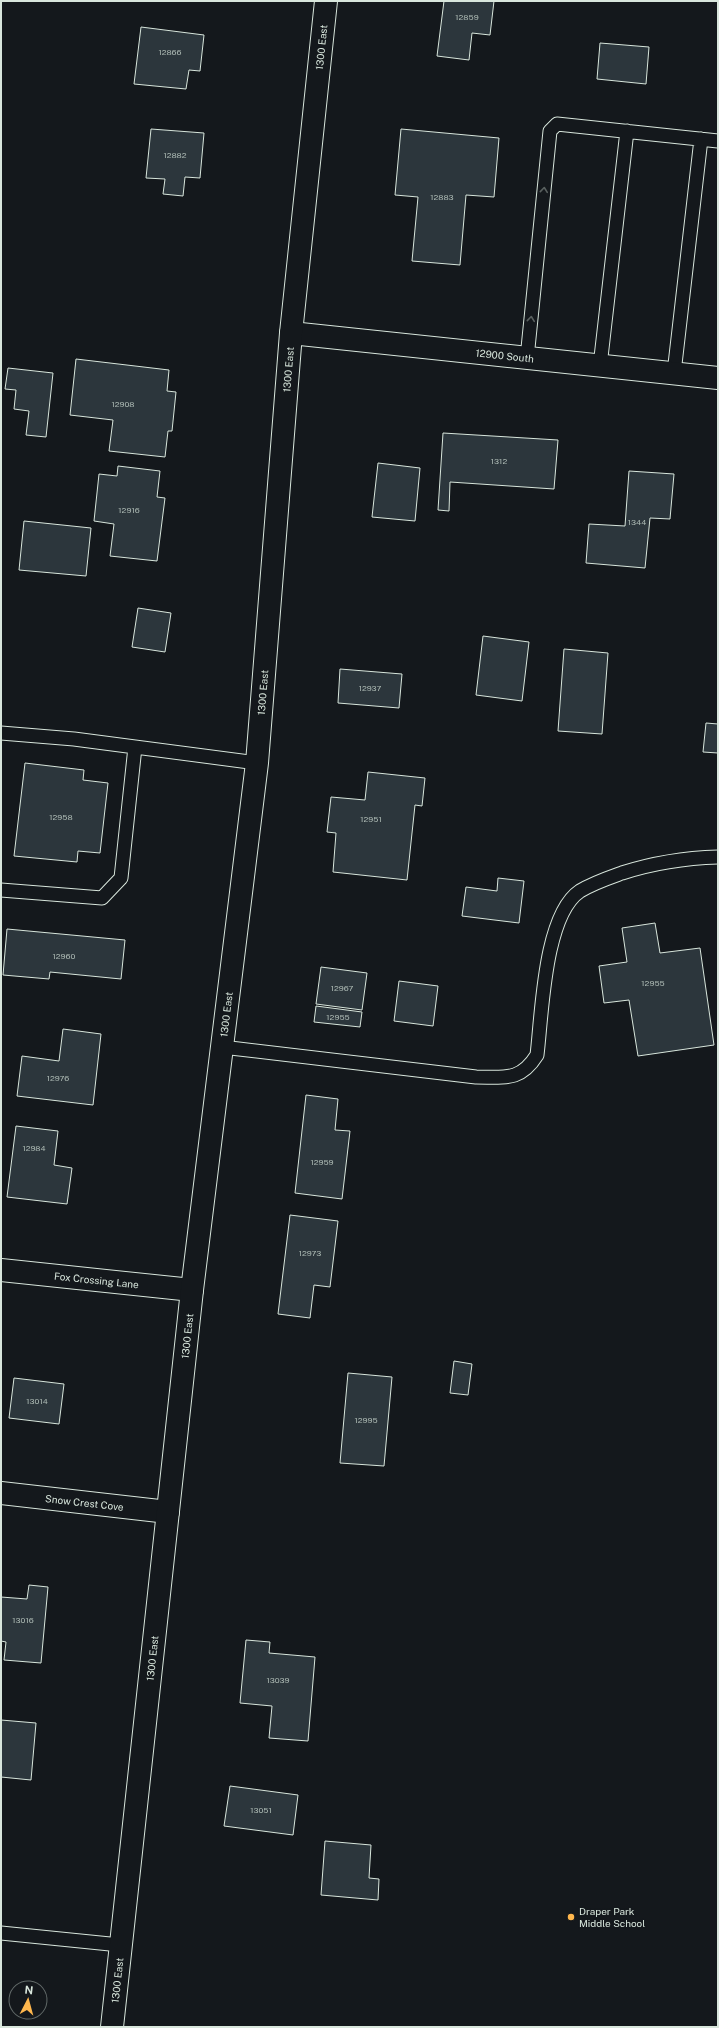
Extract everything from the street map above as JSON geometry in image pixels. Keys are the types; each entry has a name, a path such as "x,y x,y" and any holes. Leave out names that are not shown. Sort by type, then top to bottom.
{"main road":[{"name":"1300 East","path":"112,2027 192,1290 257,763 291,333 326,1"},
{"name":"12900 South","path":"291,333 718,378"},
{"name":"Fox Crossing Lane","path":"1,1270 192,1290"},
{"name":"Snow Crest Cove","path":"1,1493 168,1512"}],"lane":[{"path":"527,358 550,131 557,124 718,141"},
{"path":"600,366 627,131"},
{"path":"674,373 701,139"},
{"path":"1,733 74,739 257,763"},
{"path":"1,890 102,898 121,878 135,747"},
{"path":"222,1047 476,1077 512,1077 530,1066 537,1055 549,956 554,932 564,910 579,891 605,879 641,867 692,857 718,857"},
{"path":"1,1932 120,1945"}],"building":[{"path":"444,1 494,1 490,35 472,33 469,60 437,56"},
{"path":"141,27 204,35 200,71 189,70 186,89 134,84"},
{"path":"600,43 649,47 646,84 597,79"},
{"path":"151,129 204,133 200,178 185,177 183,196 163,194 165,179 146,178"},
{"path":"401,129 499,138 494,197 466,195 460,265 412,261 418,197 395,195"},
{"path":"76,359 169,370 167,391 176,392 172,431 168,431 165,457 109,451 113,420 70,415"},
{"path":"8,368 53,373 46,437 26,435 29,411 14,409 16,390 5,389"},
{"path":"443,433 558,440 554,489 450,482 449,511 438,510"},
{"path":"378,463 420,468 415,521 372,517"},
{"path":"118,466 160,471 157,497 165,498 157,561 110,556 114,524 94,521 99,474 117,476"},
{"path":"629,471 674,474 670,519 650,518 645,568 586,563 589,524 625,526"},
{"path":"24,521 91,528 86,576 19,570"},
{"path":"138,608 171,613 165,652 132,647"},
{"path":"483,636 529,642 522,701 476,695"},
{"path":"564,649 608,653 602,734 558,731"},
{"path":"340,669 402,674 399,708 338,703"},
{"path":"706,723 718,724 718,753 703,752"},
{"path":"25,763 84,770 83,780 108,783 100,853 78,851 77,862 14,856"},
{"path":"368,772 425,778 422,806 415,805 407,880 333,872 336,833 327,832 331,797 365,800"},
{"path":"498,878 524,881 519,923 462,916 466,887 497,891"},
{"path":"655,923 660,953 700,948 714,1045 638,1056 629,1000 604,1003 599,966 627,962 622,928"},
{"path":"7,929 125,940 121,979 50,972 49,979 3,975"},
{"path":"321,967 367,973 362,1010 316,1004"},
{"path":"399,981 438,986 433,1026 394,1021"},
{"path":"316,1006 362,1012 360,1027 314,1022"},
{"path":"63,1029 101,1034 93,1105 17,1096 22,1056 59,1061"},
{"path":"306,1095 338,1099 335,1130 350,1131 342,1199 295,1193"},
{"path":"16,1126 58,1131 54,1165 72,1168 67,1204 7,1197"},
{"path":"290,1215 338,1221 330,1287 314,1285 310,1318 278,1314"},
{"path":"454,1361 472,1364 468,1395 450,1393"},
{"path":"348,1373 392,1377 384,1466 340,1463"},
{"path":"14,1378 64,1384 59,1424 9,1418"},
{"path":"29,1585 48,1587 41,1663 4,1660 6,1642 1,1641 1,1597 27,1599"},
{"path":"246,1640 270,1642 269,1653 315,1657 308,1741 269,1738 272,1706 240,1703"},
{"path":"1,1720 36,1723 31,1780 1,1777"},
{"path":"230,1786 298,1795 293,1835 224,1826"},
{"path":"325,1841 371,1845 369,1878 379,1879 378,1900 321,1895"}],"place":[{"name":"Draper Park Middle School","path":"571,1917"}]}
